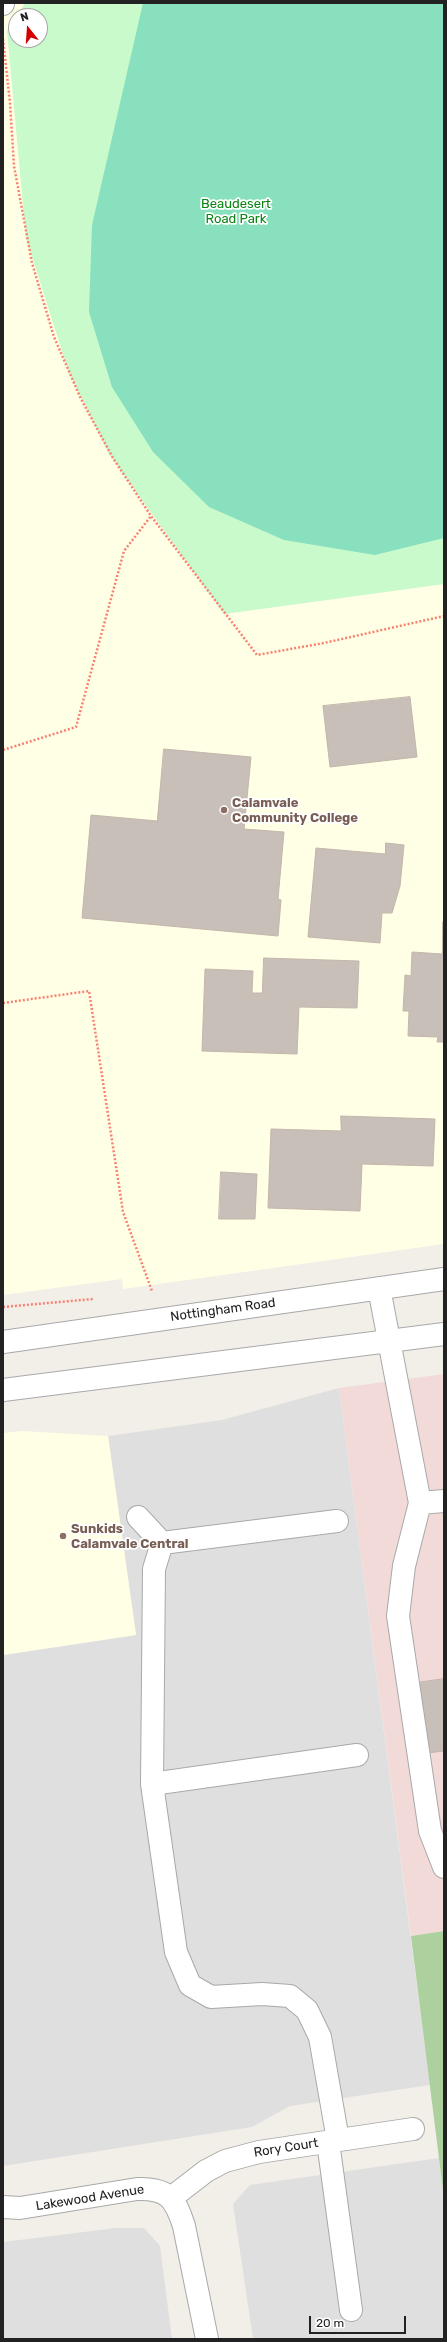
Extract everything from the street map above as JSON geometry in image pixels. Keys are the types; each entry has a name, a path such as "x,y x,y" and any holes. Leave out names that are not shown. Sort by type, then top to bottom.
{"street":[{"name":"Nottingham Road","path":"3,1342 444,1279"},
{"path":"379,1288 420,1503 404,1566 398,1616 430,1831 444,1866"},
{"path":"3,1390 444,1334"},
{"path":"420,1503 444,1501"},
{"path":"138,1517 162,1543"},
{"path":"162,1543 337,1521"},
{"path":"162,1543 154,1569 152,1784 176,1952 190,1985 211,1997 262,1994 290,1996 307,2010 320,2037 351,2310"},
{"path":"152,1784 357,1755"},
{"name":"Rory Court","path":"171,2198 206,2171 225,2161 259,2152 413,2129"},
{"name":"Lakewood Avenue","path":"3,2207 20,2208 137,2189 153,2188 163,2191 171,2198"},
{"path":"171,2198 179,2210 184,2226 207,2339"}],"path":[{"path":"3,39 10,103 14,166 32,263 54,338 81,399 113,458 151,516 257,655 324,644 444,616"},
{"path":"3,750 76,727 124,551 151,516"},
{"path":"3,1003 89,991 123,1212 152,1292"}],"shaded area":[{"name":"Calamvale Community College","path":"3,3 25,3 22,8 8,8 8,48 11,48 109,454 224,614 444,584 444,1244 123,1289 122,1279 3,1295"},
{"path":"444,1374 444,1931 411,1936 339,1388"},
{"path":"339,1388 430,2085 290,2106 252,2127 3,2166 3,1655 136,1635 108,1436 222,1420"},
{"name":"Sunkids Calamvale Central","path":"22,1431 108,1436 136,1635 3,1655 3,1433"},
{"path":"439,2158 444,2198 444,2339 253,2339 233,2204 250,2185"},
{"path":"116,2228 144,2228 160,2246 172,2339 3,2339 3,2242"}],"green space":[{"name":"Beaudesert Road Park","path":"25,3 444,3 444,584 224,614 109,454 69,373 26,238 9,48 48,48 48,8 22,8"},
{"name":"Beaudesert Road Park","path":"143,3 444,3 444,538 375,555 284,540 209,507 153,452 112,387 89,312 92,225"},
{"path":"444,1931 444,2198 411,1936"}],"building":[{"path":"410,697 417,757 330,767 323,706"},
{"path":"164,749 251,757 244,829 284,832 278,899 281,900 278,936 82,918 91,815 157,821"},
{"path":"386,843 404,845 400,886 392,913 382,913 380,943 308,937 316,848 385,854"},
{"path":"443,922 444,1042 437,1042 438,1037 408,1036 409,1011 403,1011 405,975 411,976 412,952 442,954"},
{"path":"264,958 359,961 357,1008 299,1007 297,1054 202,1051 205,969 253,971 252,993 262,993"},
{"path":"341,1116 435,1119 433,1166 362,1164 360,1211 268,1208 271,1129 341,1131"},
{"path":"221,1172 257,1174 255,1219 219,1219"},
{"path":"444,1679 444,1751 427,1753 416,1683"}],"place":[{"name":"Calamvale Community College","path":"224,810"},
{"name":"Sunkids Calamvale Central","path":"63,1536"}]}
